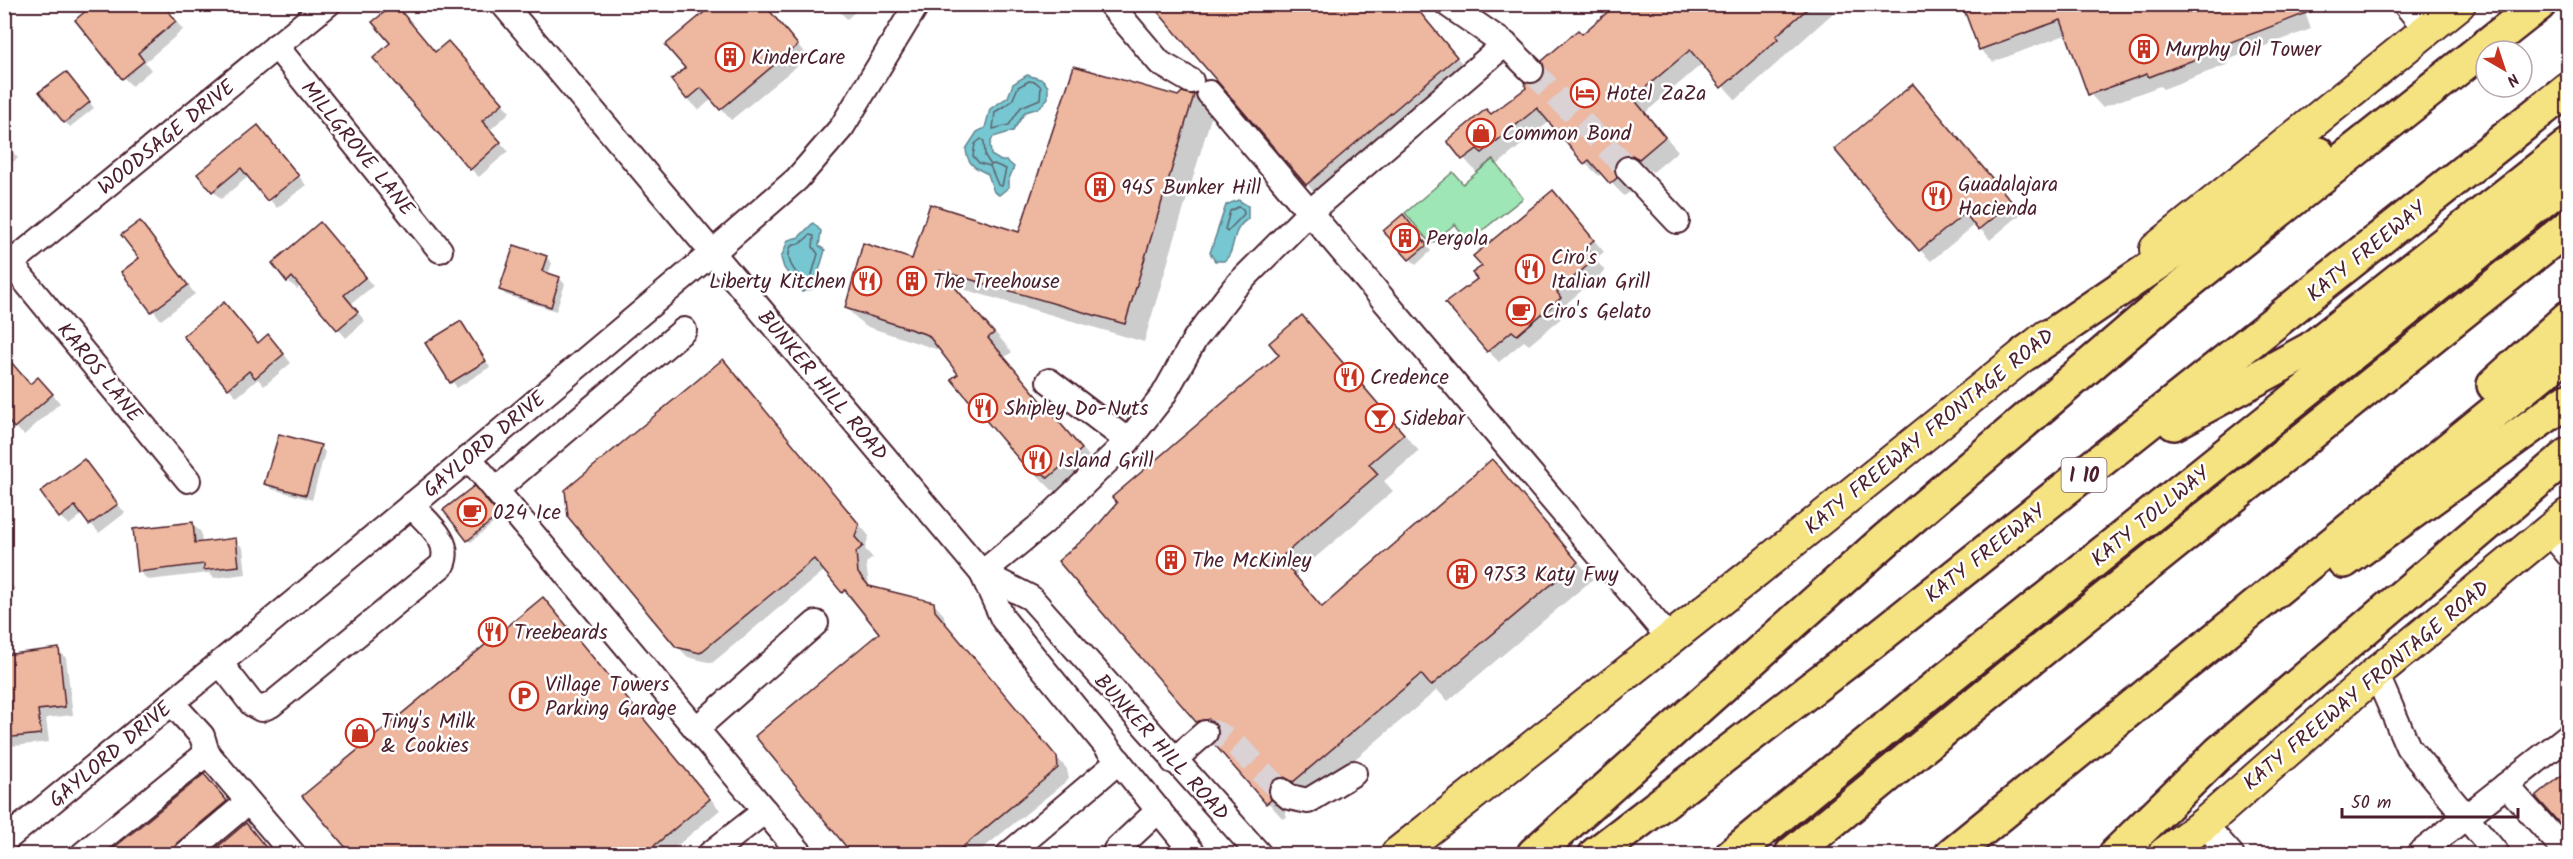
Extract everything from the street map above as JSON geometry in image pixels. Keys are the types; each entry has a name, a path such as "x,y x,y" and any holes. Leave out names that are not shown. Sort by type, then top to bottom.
{"highway":[{"path":"2026,353 2538,4"},
{"path":"1534,855 1882,543 2166,300 2538,4"},
{"name":"KATY FREEWAY","path":"1596,855 2098,464 2568,89"},
{"path":"2098,464 2312,349 2568,146"},
{"name":"KATY TOLLWAY","path":"1733,855 1923,698 2568,180"},
{"name":"KATY TOLLWAY","path":"1792,855 2027,662 2568,227"},
{"path":"2181,667 2568,318"},
{"path":"1952,855 2568,352"},
{"path":"2081,749 2568,400"},
{"path":"2116,855 2219,753 2568,455"}],"main road":[{"name":"KATY FREEWAY FRONTAGE ROAD","path":"1397,855 1670,639 2459,4"},
{"name":"KATY FREEWAY FRONTAGE ROAD","path":"2164,855 2204,824 2376,673 2562,533"},
{"path":"1429,855 1446,816"}],"street":[{"name":"WOODSAGE DRIVE","path":"8,267 328,4"},
{"name":"BUNKER HILL ROAD","path":"502,4 982,573 1003,619 1194,855"},
{"name":"GAYLORD DRIVE","path":"4,841 469,458 796,179 842,127 917,4"},
{"path":"1110,4 1160,63 1200,87 1311,211 1670,639"},
{"path":"1447,4 1505,44 1531,70"},
{"path":"2405,4 2427,30"},
{"path":"982,573 1043,523 1128,441 1163,396 1195,339 1235,287 1311,211 1505,44"},
{"name":"MILLGROVE LANE","path":"276,46 440,250"},
{"path":"1628,169 1677,220"},
{"name":"KAROS LANE","path":"8,267 188,480"},
{"path":"496,490 684,330"},
{"path":"1049,381 1128,441"},
{"path":"469,458 801,855"},
{"path":"220,663 252,704 261,709 271,705 442,565 447,555 446,545 411,505"},
{"name":"BUNKER HILL ROAD","path":"982,573 1031,598 1173,761 1259,855"},
{"path":"696,729 816,623"},
{"path":"2376,673 2408,747 2497,855"},
{"path":"172,703 202,736 207,753 291,854"},
{"path":"1173,761 1205,733"},
{"path":"2424,853 2568,736"},
{"path":"83,855 207,753"},
{"path":"1009,855 1119,761"},
{"path":"1282,791 1289,797 1308,801 1354,773"},
{"path":"2506,785 2568,854"},
{"path":"186,855 248,802"},
{"path":"1116,853 1159,810"},
{"path":"710,855 765,811"},
{"path":"2204,824 2231,855"}],"green space":[{"path":"1493,159 1523,198 1474,237 1466,239 1455,224 1431,244 1405,213 1453,172 1463,184"}],"water":[{"path":"1027,75 1043,80 1048,87 1048,98 1039,108 1025,112 1013,131 993,137 990,144 991,155 1001,161 1007,161 1014,167 1009,179 1009,187 999,195 994,192 988,174 970,162 966,149 977,132 985,128 990,109 1008,97 1013,84"},
{"path":"1238,200 1248,206 1248,219 1238,229 1228,257 1224,261 1215,261 1210,253 1226,205"},
{"path":"813,223 821,231 819,246 825,250 814,288 802,292 784,268 781,258 788,240 799,237"}],"building":[{"path":"94,4 163,4 176,21 138,53 144,61 122,79 75,20"},
{"path":"395,4 435,52 448,41 503,103 482,121 501,142 470,170 373,58 390,43 372,22"},
{"name":"KinderCare","path":"714,4 764,4 798,45 720,110 701,88 687,100 671,80 685,68 665,45"},
{"path":"1151,4 1413,4 1457,57 1306,185"},
{"name":"Hotel ZaZa","path":"1617,4 1813,4 1776,36 1778,39 1721,88 1690,50 1633,98 1665,137 1639,159 1632,155 1619,158 1614,165 1617,178 1610,184 1589,160 1584,164 1537,108 1482,153 1477,149 1462,160 1447,141 1486,109 1491,114 1526,88 1524,82 1534,84 1541,80 1545,73 1542,61 1578,30 1582,34"},
{"name":"Murphy Oil Tower","path":"1962,4 2325,4 2325,6 2215,48 2217,51 2149,77 2147,74 2088,95 2061,20 1979,50"},
{"path":"1074,66 1178,96 1182,92 1194,95 1125,324 941,271 994,333 988,338 1082,449 1048,478 1044,474 1027,469 951,379 958,374 928,335 845,308 863,243 912,259 930,204 1019,232"},
{"path":"66,72 90,102 64,123 39,92"},
{"path":"1913,84 2012,202 1978,230 1965,213 1919,251 1834,149"},
{"path":"258,125 299,176 267,201 241,168 212,192 197,174"},
{"name":"Ciro's Italian Grill","path":"1553,190 1594,240 1586,247 1595,259 1557,292 1561,298 1517,335 1512,331 1487,352 1445,303 1477,279 1472,273 1482,266 1473,256"},
{"name":"Pergola","path":"1403,214 1427,245 1409,260 1383,231"},
{"path":"140,221 188,285 151,312 121,272 139,258 121,235"},
{"path":"320,222 366,277 344,295 358,312 337,330 292,277 287,282 272,263"},
{"path":"514,245 547,256 542,271 560,277 551,307 499,290"},
{"path":"224,302 258,343 268,334 284,354 255,378 249,371 228,389 183,336"},
{"name":"The McKinley","path":"1302,315 1404,434 1369,464 1378,474 1280,558 1322,607 1492,459 1578,562 1431,686 1421,674 1293,782 1284,777 1272,781 1268,789 1271,800 1266,804 1214,744 1219,737 1216,724 1209,719 1196,722 1058,561 1092,532 1117,503 1112,497 1279,355 1269,343"},
{"path":"461,321 486,361 450,383 425,343"},
{"path":"4,354 30,384 38,377 53,394 14,428 4,416"},
{"path":"723,359 859,524 855,537 863,546 856,552 858,573 869,586 934,602 935,611 1057,757 1058,768 953,855 853,855 755,736 879,633 845,590 842,593 814,559 700,653 676,647 568,517 565,490"},
{"path":"279,434 321,445 306,495 264,484"},
{"path":"84,459 118,504 89,525 75,506 59,518 40,492"},
{"name":"024 Ice","path":"474,486 499,515 467,541 443,510"},
{"path":"193,522 195,543 236,538 239,566 204,570 204,564 138,572 133,529"},
{"name":"Village Towers Parking Garage","path":"543,597 710,799 643,855 352,855 302,796"},
{"path":"59,648 65,707 38,710 41,734 4,738 4,655"},
{"path":"2568,770 2568,833 2536,797"},
{"path":"204,774 227,801 177,843 172,855 105,855"},
{"path":"246,823 272,855 208,855"}],"tunnel":[{"path":"1531,70 1628,169"},
{"path":"1205,733 1208,731 1219,734 1229,740 1282,791"}],"place":[{"name":"Murphy Oil Tower","path":"2144,49"},
{"name":"KinderCare","path":"730,57"},
{"name":"Hotel ZaZa","path":"1585,93"},
{"name":"Common Bond","path":"1481,133"},
{"name":"945 Bunker Hill","path":"1100,187"},
{"name":"Guadalajara Hacienda","path":"1937,196"},
{"name":"Pergola","path":"1405,238"},
{"name":"Ciro's Italian Grill","path":"1530,269"},
{"name":"Liberty Kitchen","path":"867,281"},
{"name":"The Treehouse","path":"912,281"},
{"name":"Ciro's Gelato","path":"1521,311"},
{"name":"Credence","path":"1349,377"},
{"name":"Shipley Do-Nuts","path":"983,408"},
{"name":"Sidebar","path":"1380,418"},
{"name":"Island Grill","path":"1037,460"},
{"name":"024 Ice","path":"472,512"},
{"name":"The McKinley","path":"1171,560"},
{"name":"9753 Katy Fwy","path":"1462,574"},
{"name":"Treebeards","path":"493,632"},
{"name":"Village Towers Parking Garage","path":"524,696"},
{"name":"Tiny's Milk & Cookies","path":"360,733"}]}
